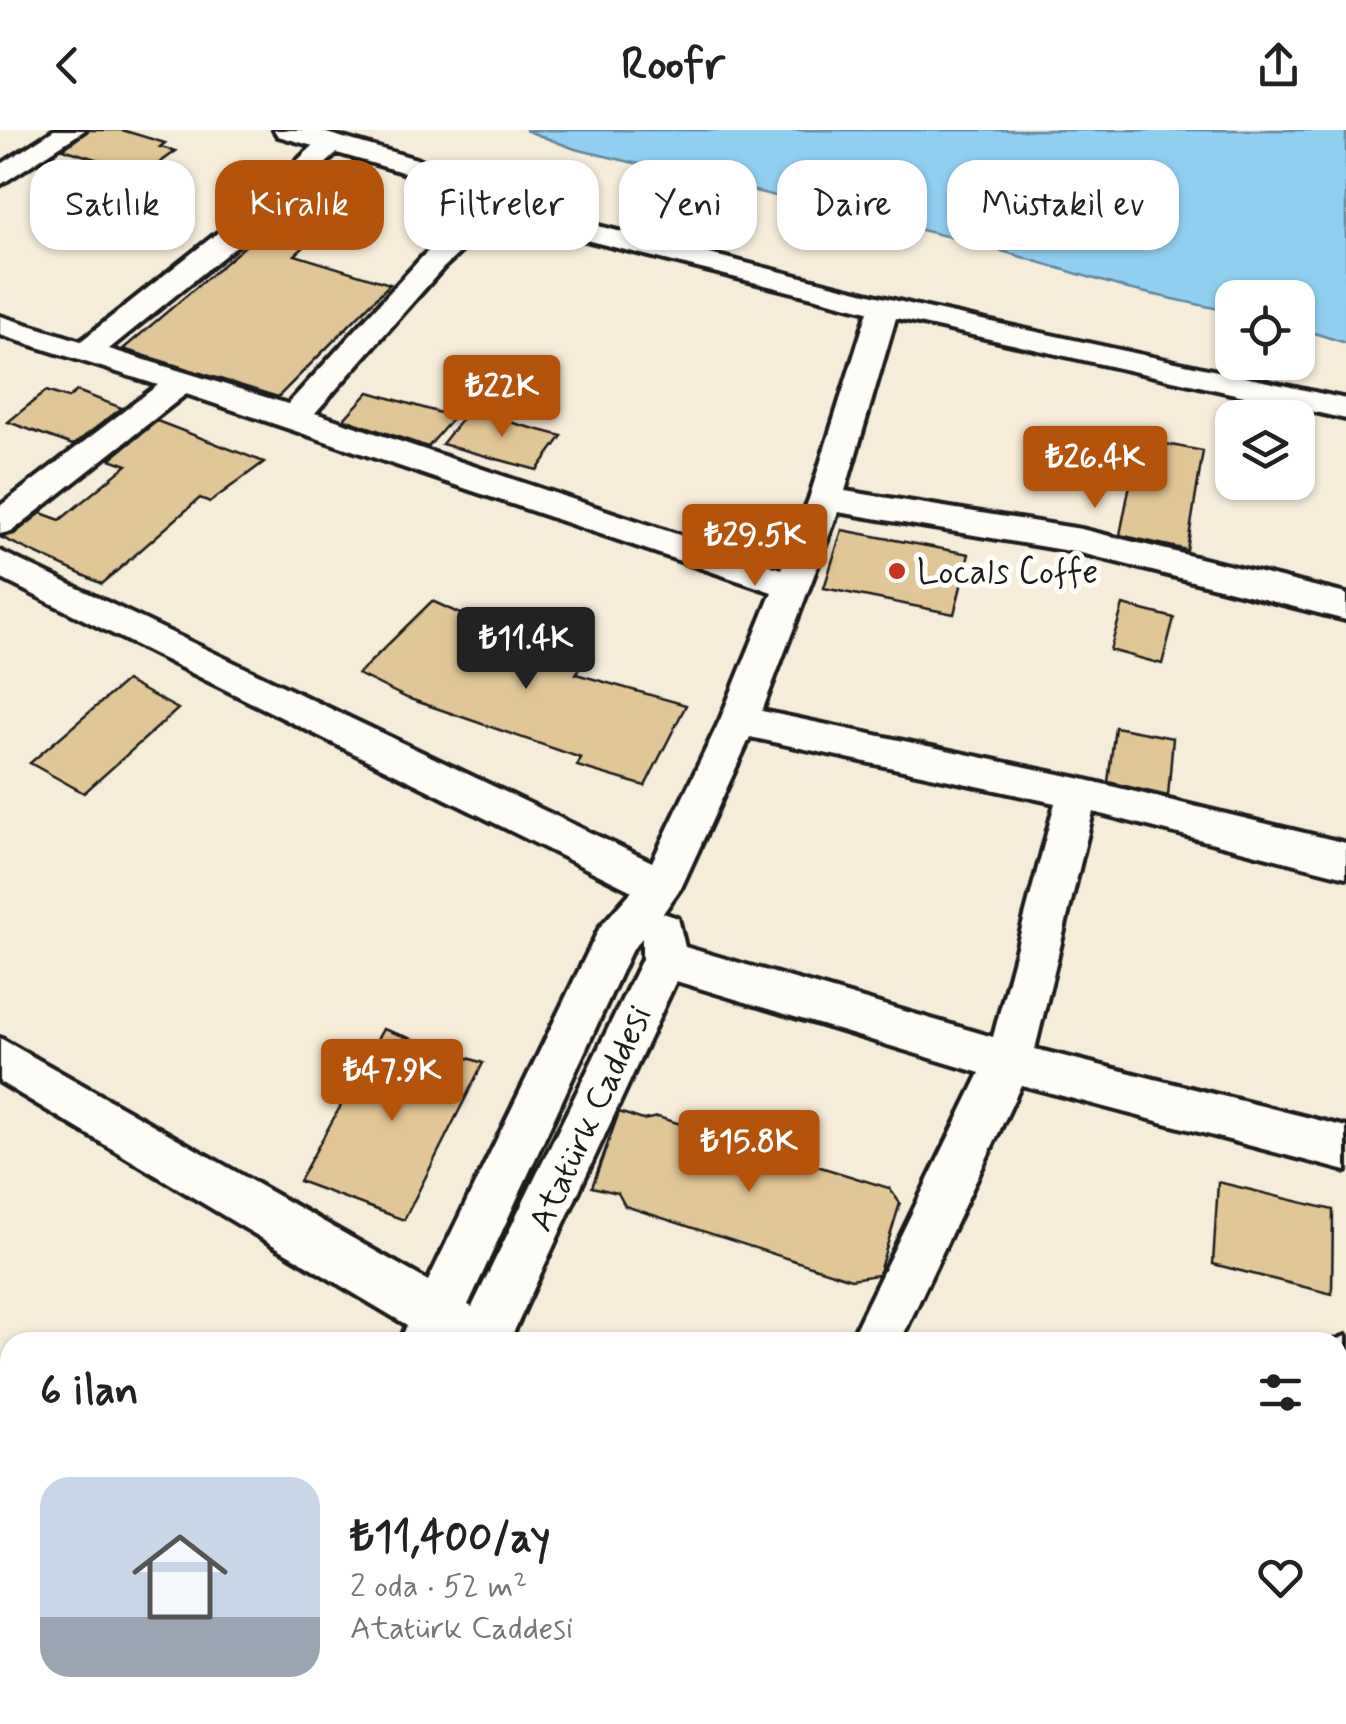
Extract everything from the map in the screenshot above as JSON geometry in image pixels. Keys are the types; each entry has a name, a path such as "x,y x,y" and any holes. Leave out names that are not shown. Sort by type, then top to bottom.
{"street":[{"path":"0,177 72,130"},
{"path":"287,130 404,164"},
{"path":"86,352 240,229 332,143"},
{"path":"599,235 884,307 1346,409"},
{"path":"294,417 446,250"},
{"name":"Atatürk Caddesi","path":"430,1328 615,940 662,886 739,720 826,499 884,307"},
{"path":"0,325 294,417 792,586"},
{"path":"0,523 181,382"},
{"path":"826,499 1081,541 1346,607"},
{"path":"0,563 662,886"},
{"path":"739,720 1078,793 1346,860"},
{"path":"879,1332 1009,1062 1078,793"},
{"name":"Atatürk Caddesi","path":"488,1332 664,959 662,886"},
{"path":"664,959 1009,1062 1346,1148"},
{"path":"0,1058 430,1328"}],"water":[{"path":"525,130 1346,130 1346,343 1315,333 1315,280 1215,280 1215,308 1128,289 999,250 1179,250 1179,160 947,160 947,236 927,231 927,160 777,160 777,196 757,192 757,160 622,160 575,149"}],"building":[{"path":"89,130 122,130 165,143 160,147 176,151 163,160 99,160 63,149"},
{"path":"240,250 301,250 295,255 390,284 278,397 123,349"},
{"path":"46,391 68,398 77,391 122,408 73,445 8,422"},
{"path":"369,392 454,417 428,447 344,419"},
{"path":"468,411 562,436 537,470 442,444"},
{"path":"157,421 264,462 210,502 200,498 102,584 0,537 14,534 41,513 60,520 127,465 110,459"},
{"path":"1139,439 1203,451 1187,550 1120,535"},
{"name":"Locals Coffe","path":"842,530 969,554 954,614 824,588"},
{"path":"432,601 515,639 519,633 587,657 576,674 686,705 645,786 577,766 581,758 407,698 358,674"},
{"path":"1123,605 1174,618 1162,664 1110,650"},
{"path":"126,681 178,709 84,793 30,763"},
{"path":"1115,727 1173,738 1168,796 1108,782"},
{"path":"383,1029 483,1063 404,1220 299,1181"},
{"path":"619,1112 643,1120 658,1117 889,1188 900,1203 878,1275 851,1279 625,1206 618,1193 592,1187"},
{"path":"1218,1182 1333,1210 1332,1294 1213,1264"}],"place":[{"name":"Locals Coffe","path":"897,571"}]}
